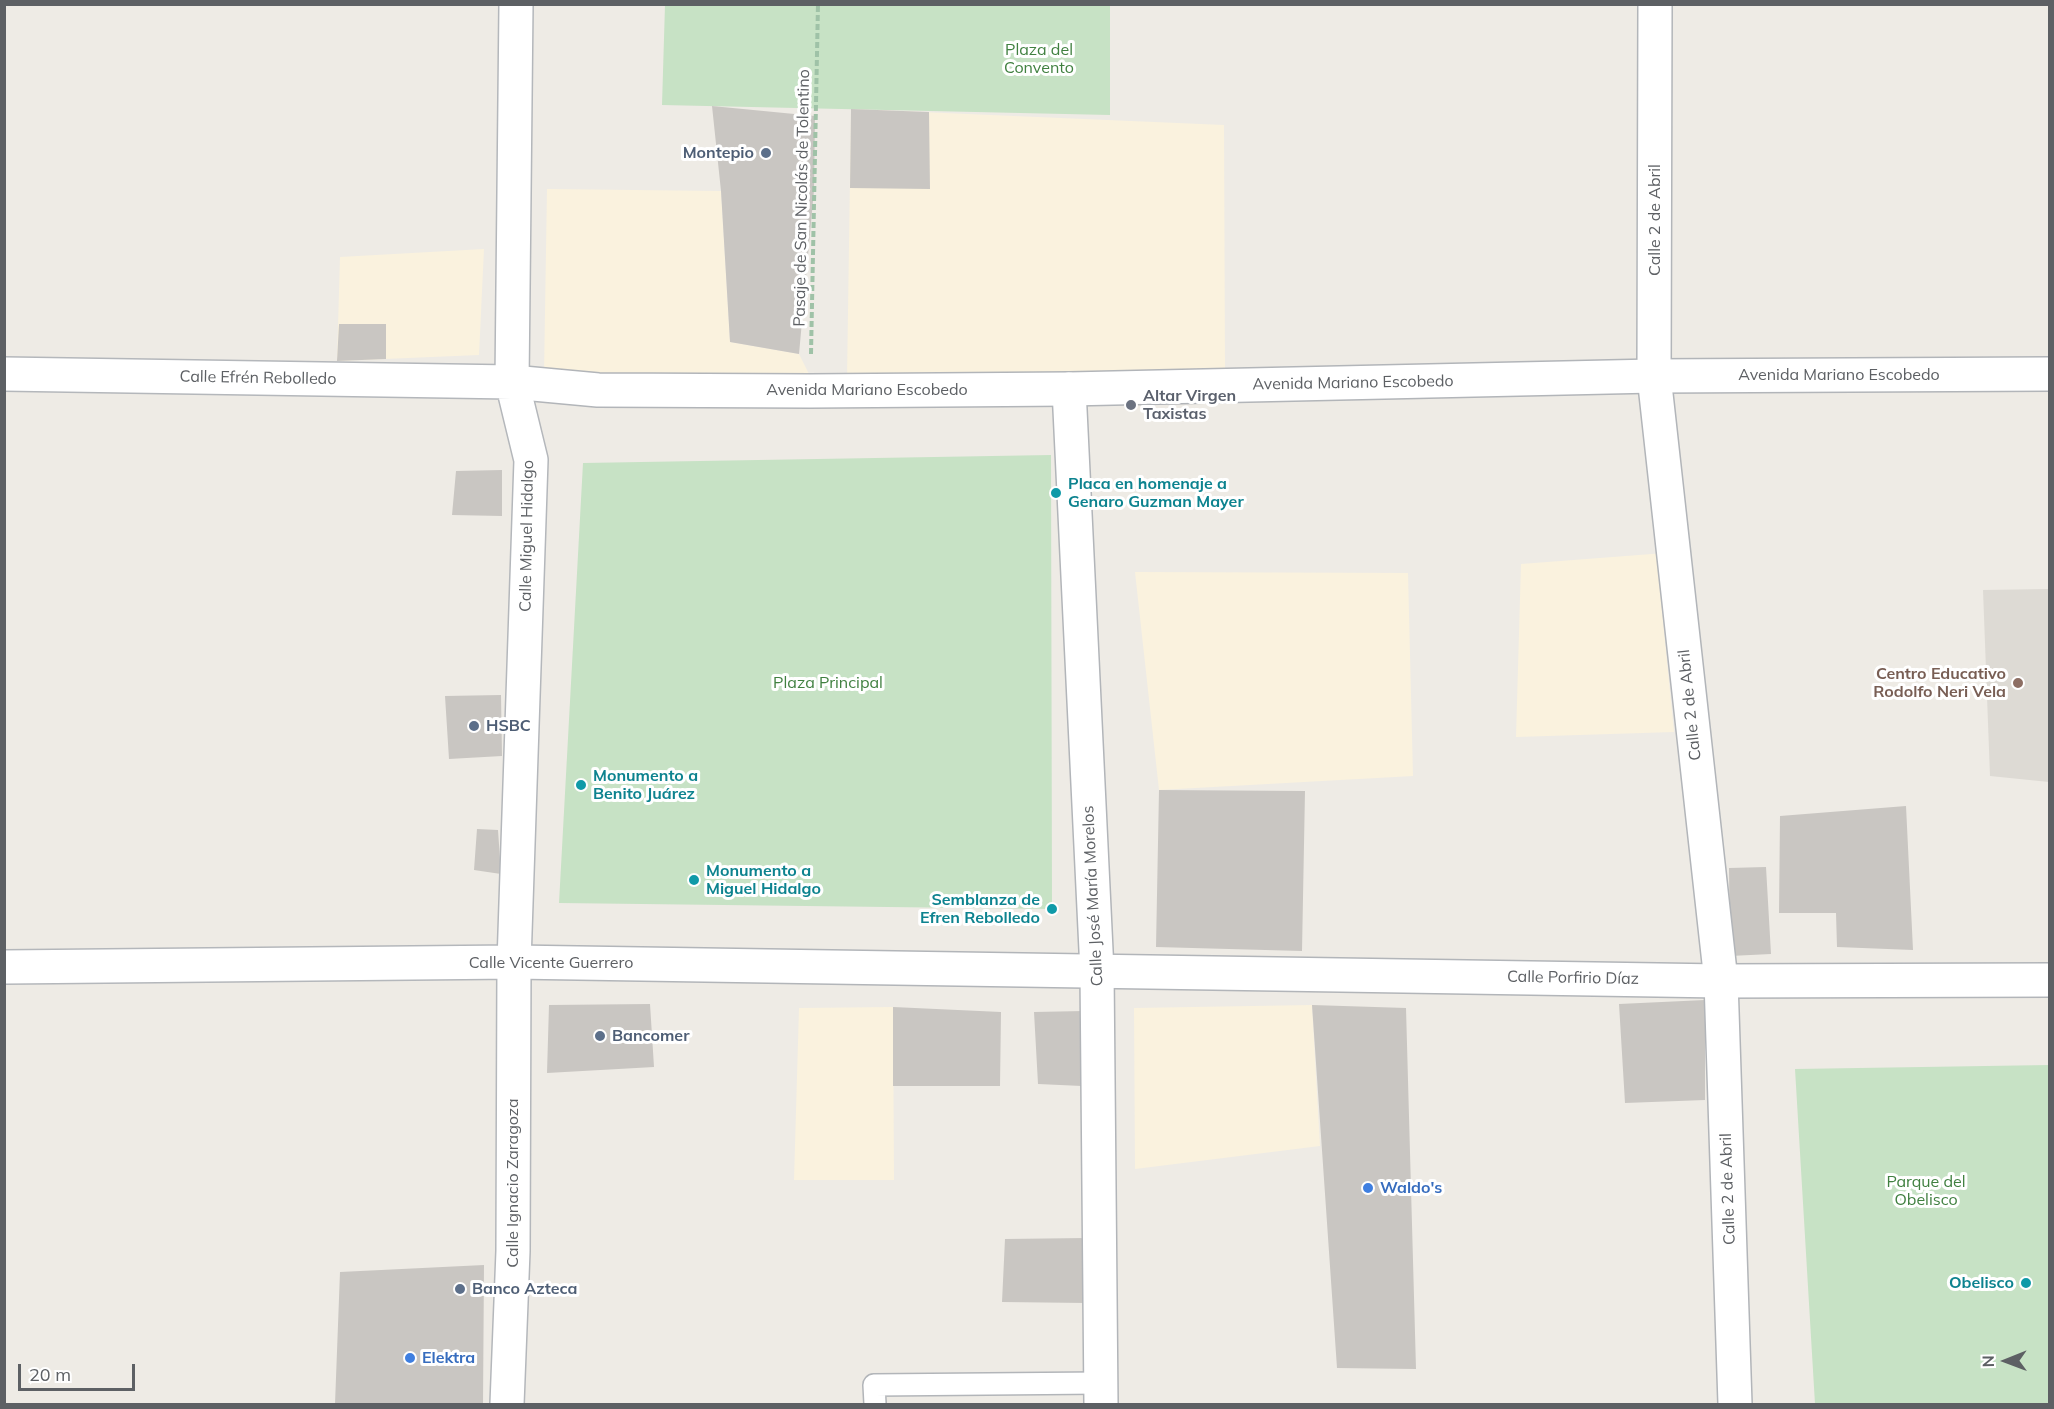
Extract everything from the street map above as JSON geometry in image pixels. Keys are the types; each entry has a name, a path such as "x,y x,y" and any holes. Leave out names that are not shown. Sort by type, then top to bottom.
{"street":[{"name":"Calle Miguel Hidalgo","path":"514,962 531,460 512,382 516,4"},
{"name":"Calle 2 de Abril","path":"1655,4 1654,376 1721,981 1735,1404"},
{"name":"Calle Efrén Rebolledo","path":"4,374 512,382"},
{"name":"Avenida Mariano Escobedo","path":"512,382 598,390 810,391 1069,389 1654,376 2049,374"},
{"name":"Calle José María Morelos","path":"1069,389 1097,971 1101,1394"},
{"name":"Calle Vicente Guerrero","path":"4,967 514,962 1097,971"},
{"name":"Calle Ignacio Zaragoza","path":"507,1404 513,1251 514,962"},
{"name":"Calle Porfirio Díaz","path":"1097,971 1721,981 2049,980"}],"lane":[{"path":"874,1404 874,1385 1005,1395 1101,1394"}],"path":[{"name":"Pasaje de San Nicolás de Tolentino","path":"810,391 818,4"}],"shaded area":[{"path":"851,109 1224,125 1225,368 847,380"},
{"path":"547,189 721,191 730,342 799,354 810,376 544,374"},
{"path":"484,249 479,355 337,361 340,257"},
{"path":"1665,553 1659,580 1674,732 1516,737 1521,564"},
{"path":"1135,572 1408,573 1413,776 1159,790"},
{"name":"Centro Educativo Rodolfo Neri Vela","path":"2049,589 2049,782 1990,776 1983,590"},
{"path":"1312,1005 1320,1146 1135,1169 1134,1008"},
{"path":"893,1007 894,1180 794,1180 799,1008"}],"green space":[{"name":"Plaza del Convento","path":"665,5 1110,5 1110,115 662,105"},
{"name":"Plaza Principal","path":"1051,455 1052,909 559,903 583,463"},
{"name":"Parque del Obelisco","path":"2049,1065 2049,1404 1815,1404 1795,1069"}],"building":[{"path":"712,106 815,116 814,190 799,354 730,342 721,191"},
{"path":"851,109 929,112 930,189 850,188"},
{"path":"339,324 386,324 386,359 337,361"},
{"path":"502,470 502,516 452,515 456,471"},
{"name":"HSBC","path":"501,695 502,756 449,759 445,696"},
{"path":"1159,790 1305,791 1302,951 1156,947"},
{"path":"1906,806 1913,950 1837,947 1836,913 1779,913 1780,816"},
{"path":"477,829 498,830 501,874 474,870"},
{"path":"1766,867 1771,954 1730,956 1729,868"},
{"path":"1705,1000 1705,1100 1625,1103 1619,1004"},
{"name":"Bancomer","path":"650,1004 654,1067 547,1073 549,1005"},
{"name":"Waldo's","path":"1312,1005 1406,1008 1416,1369 1337,1368"},
{"path":"893,1007 1001,1012 1000,1086 893,1086"},
{"path":"1084,1011 1082,1086 1038,1084 1034,1012"},
{"path":"1086,1238 1087,1303 1002,1302 1005,1239"},
{"name":"Elektra","path":"484,1265 483,1404 335,1404 340,1272"}],"place":[{"name":"Montepio","path":"766,153"},
{"name":"Altar Virgen Taxistas","path":"1131,405"},
{"name":"Placa en homenaje a Genaro Guzman Mayer","path":"1056,493"},
{"name":"Centro Educativo Rodolfo Neri Vela","path":"2018,683"},
{"name":"HSBC","path":"474,726"},
{"name":"Monumento a Benito Juárez","path":"581,785"},
{"name":"Monumento a Miguel Hidalgo","path":"694,880"},
{"name":"Semblanza de Efren Rebolledo","path":"1052,909"},
{"name":"Bancomer","path":"600,1036"},
{"name":"Waldo's","path":"1368,1188"},
{"name":"Obelisco","path":"2026,1283"},
{"name":"Banco Azteca","path":"460,1289"},
{"name":"Elektra","path":"410,1358"}]}
